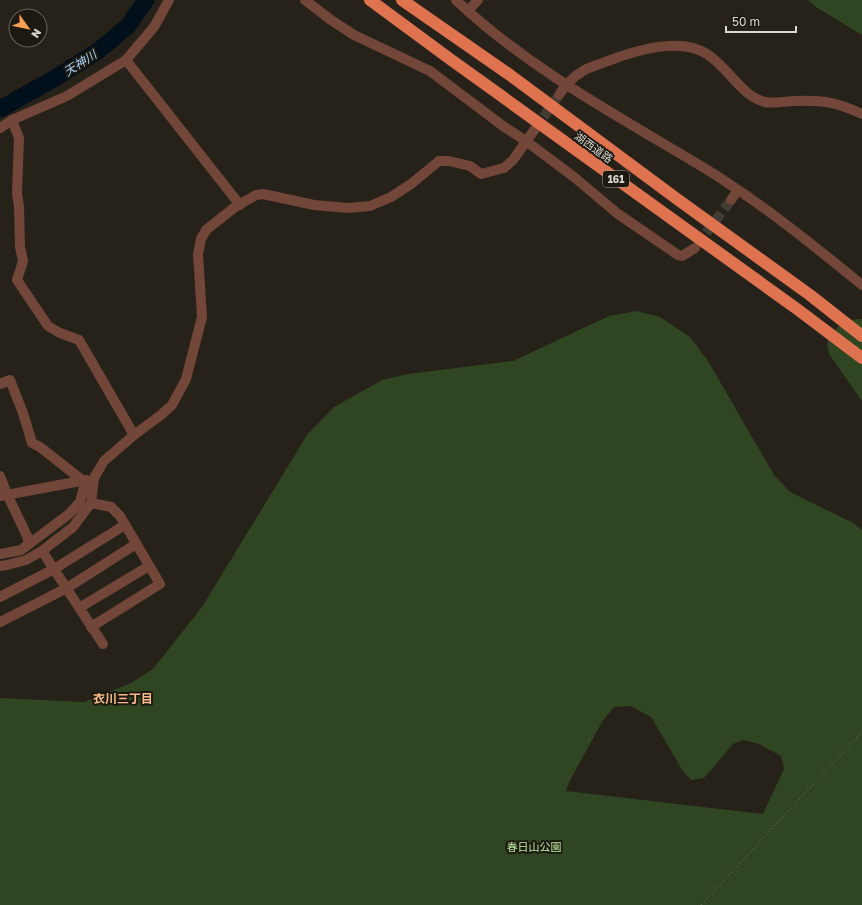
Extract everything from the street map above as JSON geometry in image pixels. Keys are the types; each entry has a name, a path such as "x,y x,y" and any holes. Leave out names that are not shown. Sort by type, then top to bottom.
{"highway":[{"name":"湖西道路","path":"370,0 862,358"},
{"name":"湖西道路","path":"402,0 510,75 677,199 810,295 862,336"}],"street":[{"path":"0,128 12,120 67,96 126,60 154,27 169,0"},
{"path":"305,0 354,35 430,71 574,177 618,214 678,255 682,256 695,248"},
{"path":"456,0 493,31 566,85 738,190 810,243 862,285"},
{"path":"468,11 478,0"},
{"path":"559,95 566,85 583,71 624,55 662,46 684,47 697,49 717,61 754,99 766,102 826,101 848,107 862,114"},
{"path":"126,60 240,205"},
{"path":"12,120 19,138 17,193 20,207 20,247 24,261 17,280 48,326 60,333 79,340 134,435"},
{"path":"0,554 21,550 69,514 80,502 87,479 104,461 172,405 186,379 202,317 198,254 201,239 206,230 256,195 263,194 314,205 348,208 370,206 391,197 411,184 439,161 449,161 470,166 481,174 504,168 513,160 535,129"},
{"path":"731,200 738,190"},
{"path":"0,384 10,380 23,413 32,443 87,479 91,503 73,527 42,551 26,560 0,566"},
{"path":"0,476 4,495 27,536 28,544"},
{"path":"4,495 87,479"},
{"path":"91,503 111,507 120,516 160,584 91,627"},
{"path":"0,597 54,569 125,525"},
{"path":"0,622 67,588 136,544"},
{"path":"42,551 103,644"},
{"path":"79,608 149,566"}],"path":[{"path":"701,905 862,732"}],"green space":[{"path":"808,0 862,0 862,35 816,7"},
{"name":"春日山公園","path":"637,311 660,317 690,337 708,361 774,475 790,492 853,523 862,530 862,905 0,905 0,698 84,702 131,683 153,669 202,607 307,435 334,407 382,380 408,374 513,361 609,316","holes":["631,706 651,717 683,771 691,780 704,778 733,744 743,740 759,744 781,756 784,769 763,814 566,791 569,782 602,722 614,707"]},
{"path":"862,319 862,401 829,354 827,343 840,325 849,321"}],"waterway":[{"name":"天神川","path":"0,109 57,77 98,51 128,26 146,0"}],"tunnel":[{"path":"535,129 559,95"},
{"path":"697,245 731,200"}],"district":[{"name":"衣川三丁目","path":"123,698"}]}
